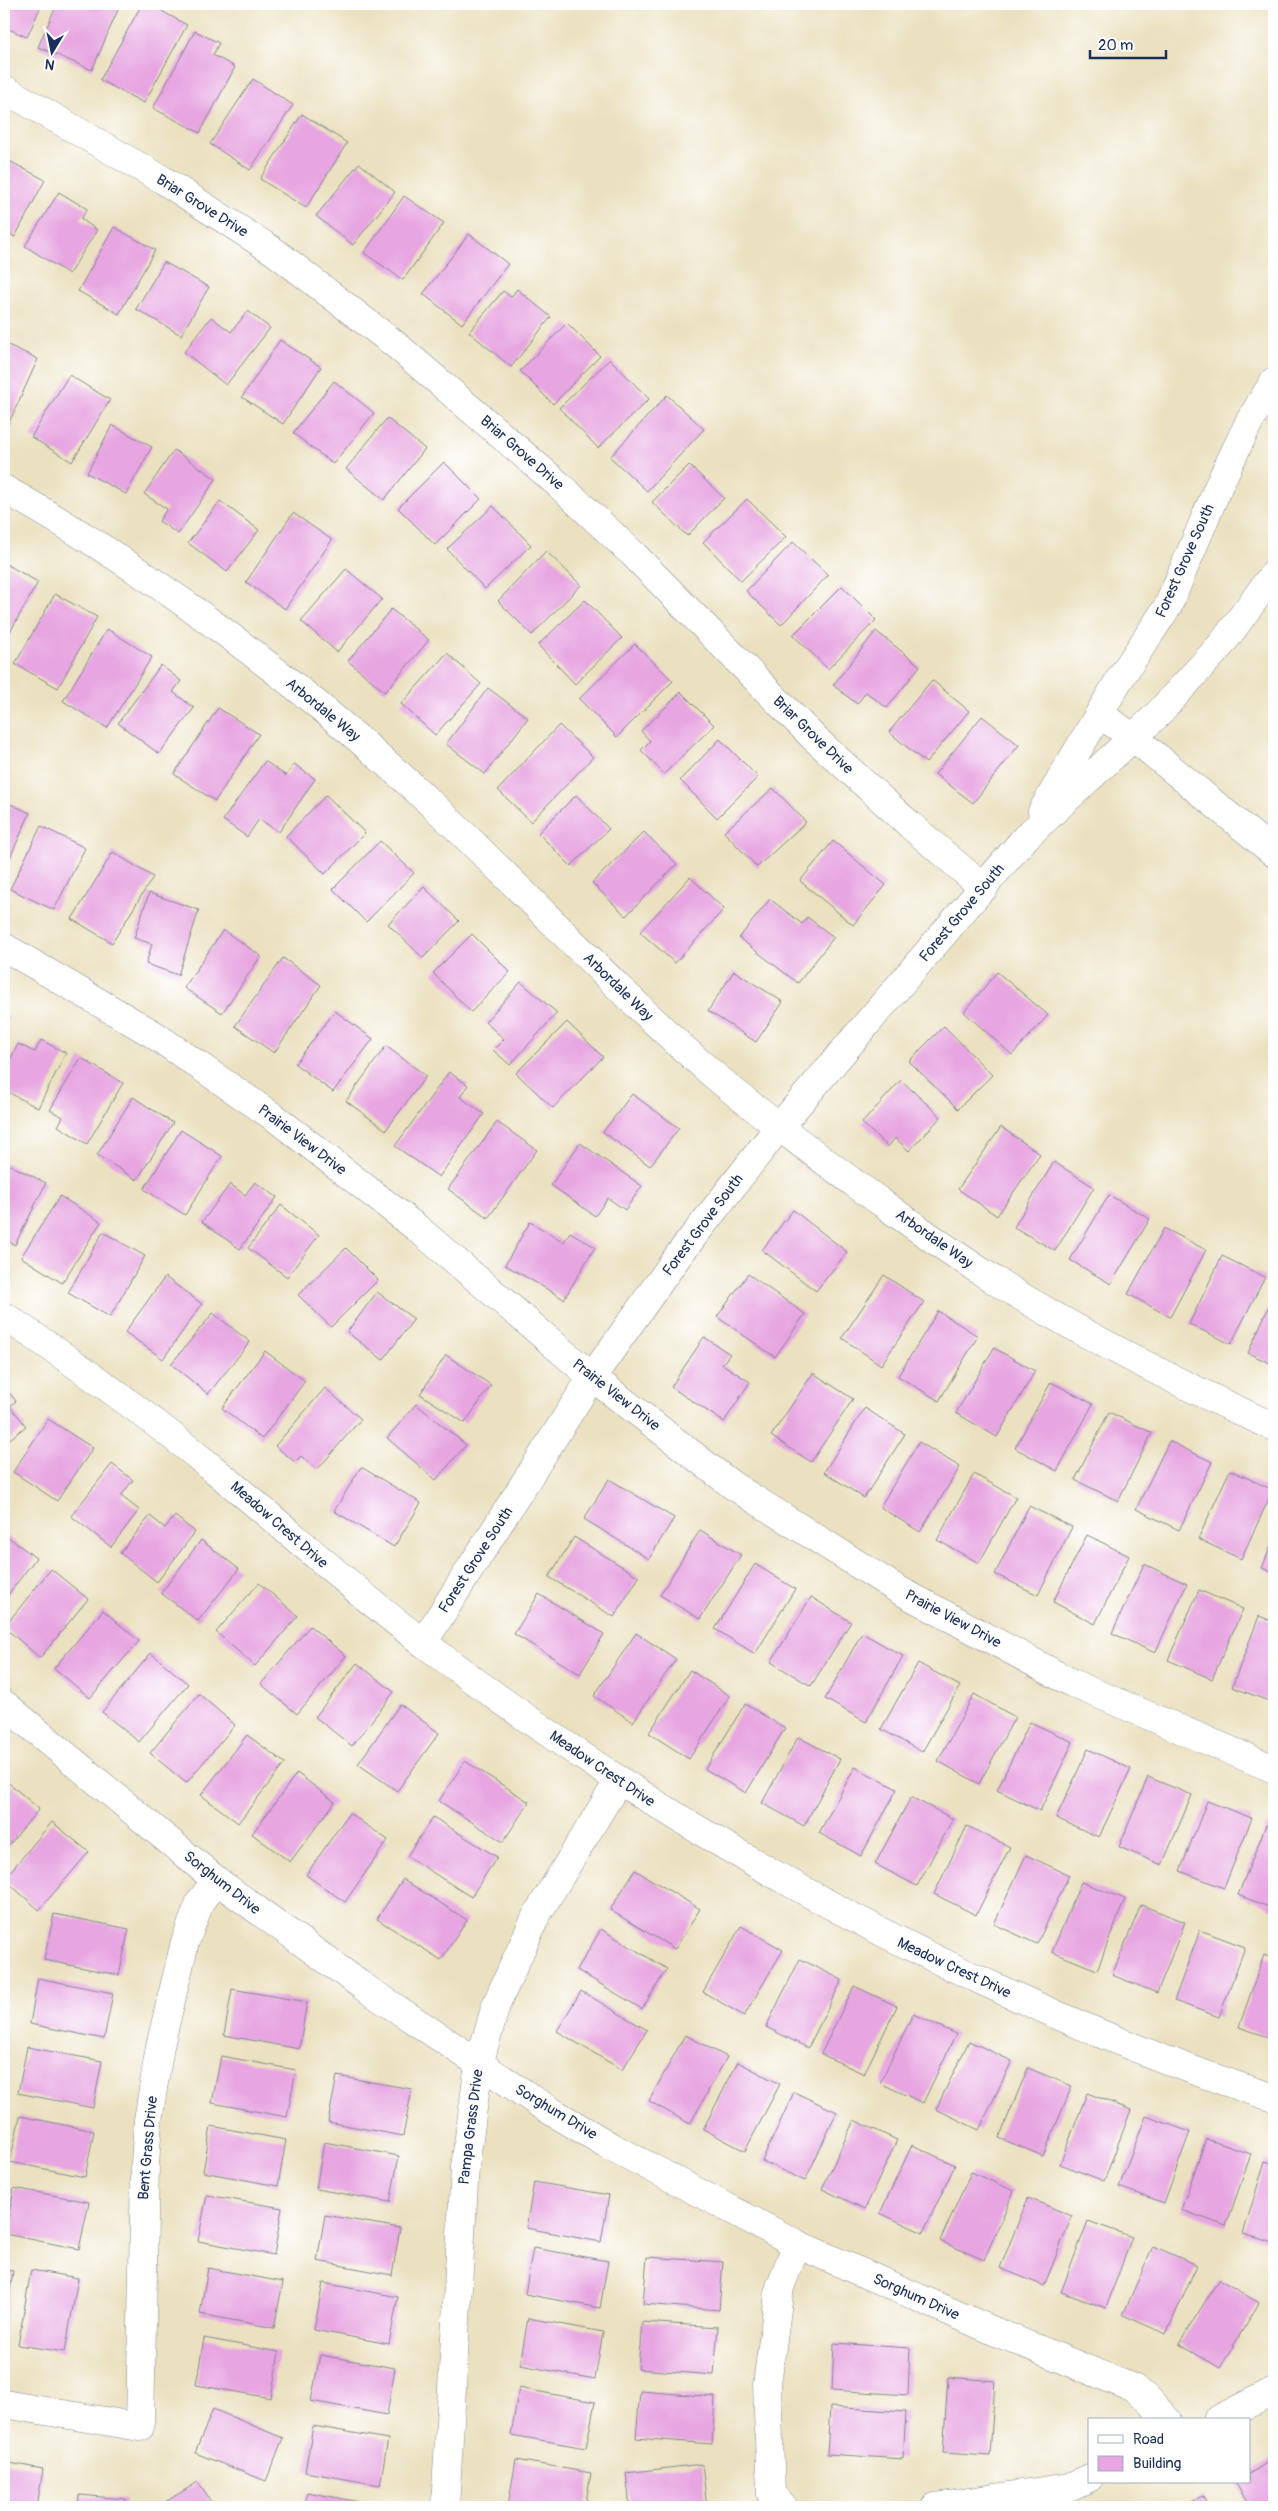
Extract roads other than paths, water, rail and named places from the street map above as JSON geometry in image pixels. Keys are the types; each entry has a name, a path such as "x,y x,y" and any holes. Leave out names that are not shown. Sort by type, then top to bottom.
{"street":[{"name":"Briar Grove Drive","path":"4,89 163,180 275,252 396,345 558,484 633,554 814,737 910,825 984,888"},
{"name":"Forest Grove South","path":"1026,838 1099,714 1168,606 1219,485 1249,422 1274,381"},
{"name":"Arbordale Way","path":"4,489 169,594 292,684 366,745 476,846 627,997 714,1075 778,1128 942,1245 1003,1286 1123,1353 1274,1427"},
{"name":"Forest Grove South","path":"422,1643 592,1377 678,1256 778,1128 1026,838 1133,738 1221,645 1274,573"},
{"path":"1099,714 1133,738 1274,853"},
{"name":"Prairie View Drive","path":"4,947 153,1034 278,1120 417,1228 592,1377 732,1485 897,1589 1072,1683 1274,1769"},
{"name":"Meadow Crest Drive","path":"4,1316 114,1392 200,1458 344,1580 422,1643 506,1704 619,1780 751,1862 816,1899 936,1960 1123,2044 1274,2098"},
{"name":"Sorghum Drive","path":"4,1704 216,1880 361,1985 479,2064 610,2146 798,2244 980,2325 1133,2388 1148,2398 1164,2418"},
{"name":"Pampa Grass Drive","path":"445,2507 465,2167 479,2064 496,2005 536,1916 619,1780"},
{"name":"Bent Grass Drive","path":"4,2404 140,2427 145,2164 150,2113 160,2046 184,1942 200,1902 216,1880"},
{"path":"783,2507 771,2494 767,2384 780,2287 798,2244"},
{"path":"1221,2418 1274,2391"},
{"path":"935,2507 1070,2487 1088,2478"}]}
